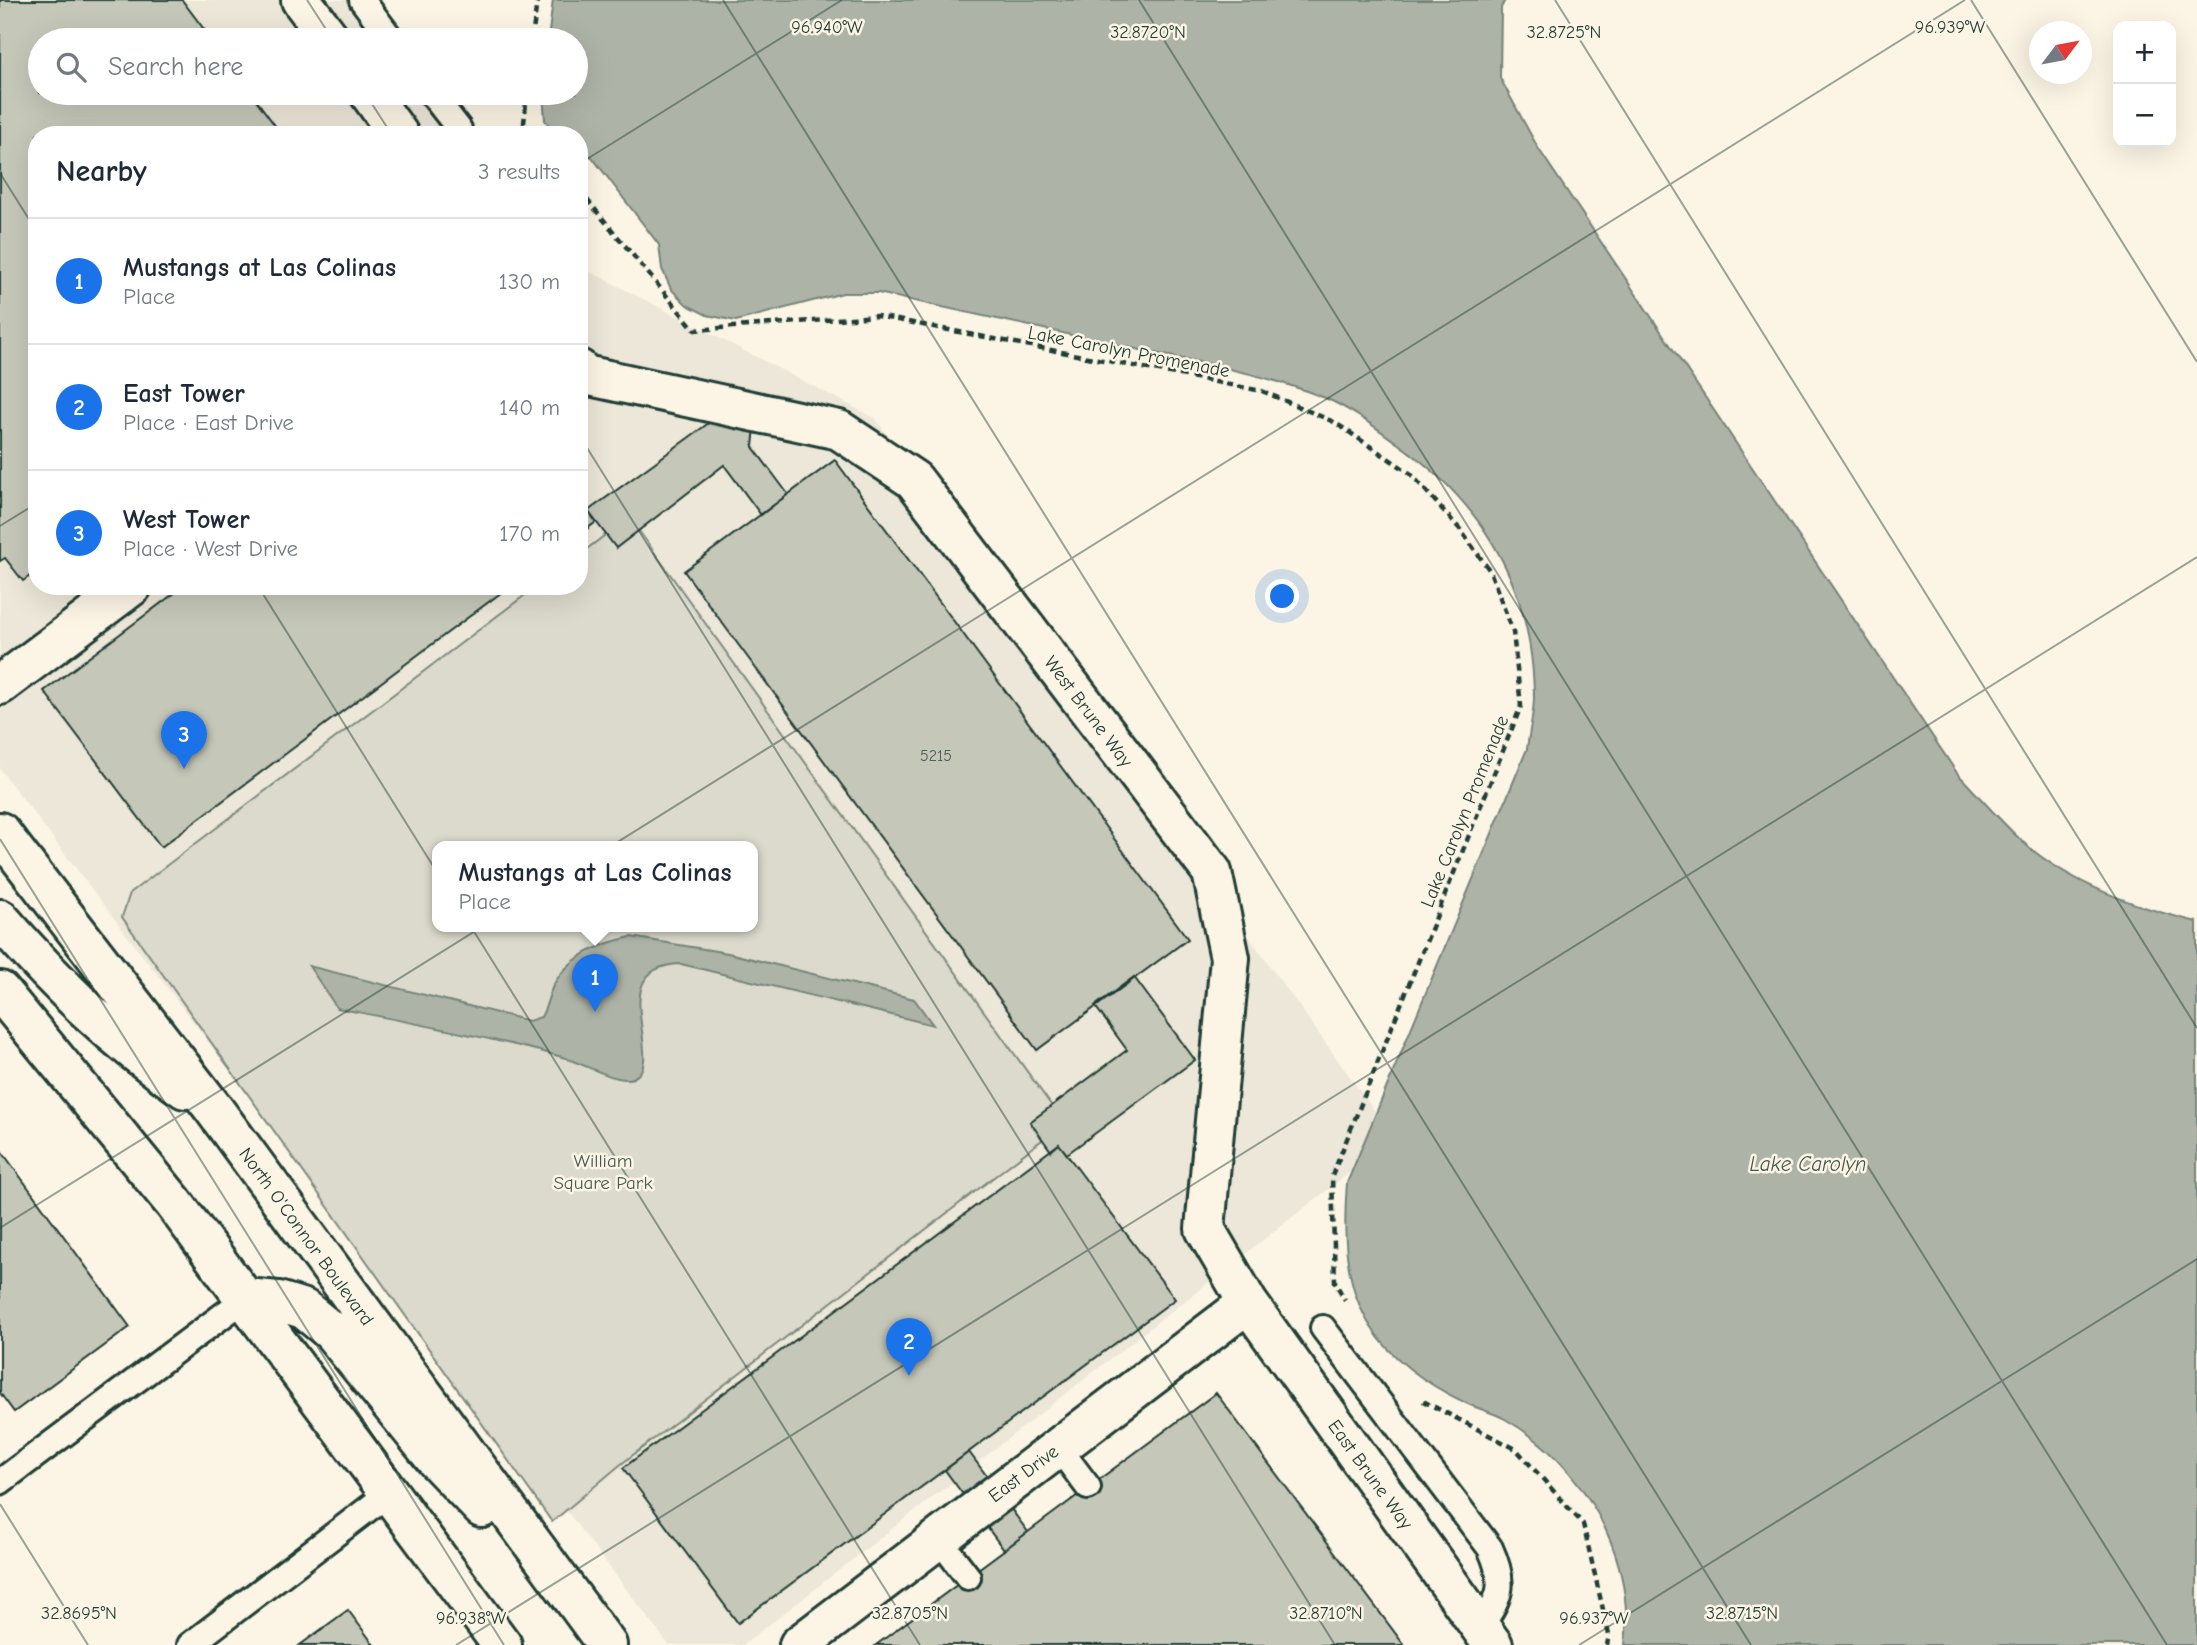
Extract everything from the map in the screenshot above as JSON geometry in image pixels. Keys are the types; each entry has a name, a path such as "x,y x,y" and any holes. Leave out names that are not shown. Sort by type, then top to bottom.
{"main road":[{"path":"302,0 322,28"},
{"path":"378,105 393,126"},
{"name":"West Brune Way","path":"588,376 839,430 914,480 1212,872 1230,958 1205,1229 1248,1303"},
{"path":"0,685 120,595"},
{"name":"North O'Connor Boulevard","path":"0,832 213,1108 607,1645"},
{"path":"0,919 53,979 139,1058 213,1108"},
{"path":"0,991 174,1203 502,1645"},
{"path":"246,1298 278,1301 304,1309 332,1332 436,1460 580,1611"},
{"name":"East Drive","path":"799,1645 1248,1303"},
{"name":"East Brune Way","path":"1248,1303 1487,1635"}],"lane":[{"path":"362,0 383,28"},
{"path":"440,105 457,126"},
{"path":"0,1482 246,1298"},
{"path":"1323,1328 1490,1548 1500,1570 1500,1588 1487,1635"},
{"path":"1058,1447 1088,1487"},
{"path":"190,1645 390,1493"},
{"path":"938,1538 968,1577"}],"path":[{"path":"534,28 537,0"},
{"path":"526,105 524,122 527,126"},
{"name":"Lake Carolyn Promenade","path":"588,201 695,330 877,316 1262,391 1334,422 1410,473 1459,528 1490,571 1513,632 1521,706 1332,1176 1335,1282 1348,1305"},
{"path":"1420,1400 1516,1449 1583,1524 1609,1635 1607,1645"}],"shaded area":[{"path":"0,0 358,0 377,28 28,28 28,105 429,105 444,126 28,126 28,595 588,595 588,271 875,418 1394,1138 743,1645 669,1645 0,769"}],"green space":[{"name":"William Square Park","path":"629,517 1064,1123 620,1465 552,1522 122,917 130,893 525,595 588,595 588,548"}],"water":[{"name":"Lake Carolyn","path":"553,0 1505,0 1501,8 1500,78 1538,148 1957,773 2024,843 2063,871 2106,893 2197,922 2197,1645 1625,1645 1626,1611 1621,1577 1612,1545 1598,1514 1580,1486 1558,1460 1533,1438 1505,1419 1439,1389 1401,1362 1380,1339 1362,1311 1355,1294 1347,1258 1347,1183 1527,749 1534,697 1525,620 1498,553 1479,522 1428,467 1344,407 1302,389 1254,375 878,293 843,293 736,321 707,315 687,305 671,289 662,269 659,245 588,155 588,126 550,126 545,120 544,105 588,105 588,28 550,28"},
{"path":"631,937 728,953 914,999 933,1025 681,964 657,969 644,981 640,997 644,1054 642,1069 633,1078 626,1079 534,1050 337,1008 309,966 529,1021 541,1017 559,976 576,959 597,947"}],"building":[{"path":"0,0 182,0 203,28 28,28 28,105 260,105 275,126 28,126 28,577 23,581 5,558 0,561"},
{"path":"717,417 755,426 753,447 788,494 761,515 724,465 616,548 588,511"},
{"path":"835,460 1188,939 1037,1050 684,571"},
{"path":"588,511 596,522 588,528"},
{"path":"172,595 498,595 161,847 44,691"},
{"path":"1134,977 1195,1060 1067,1154 1059,1144 1051,1151 1030,1122 1127,1050 1095,1006"},
{"path":"1059,1144 1175,1299 738,1623 623,1468"},
{"path":"0,1149 130,1327 14,1412 0,1393"},
{"path":"1216,1393 1404,1645 876,1645 1028,1532"},
{"path":"969,1452 1028,1532 1004,1550 945,1470"},
{"path":"348,1610 374,1645 300,1645"}],"place":[{"name":"West Tower","path":"184,769"},
{"name":"Mustangs at Las Colinas","path":"595,1012"},
{"name":"East Tower","path":"909,1376"}]}
